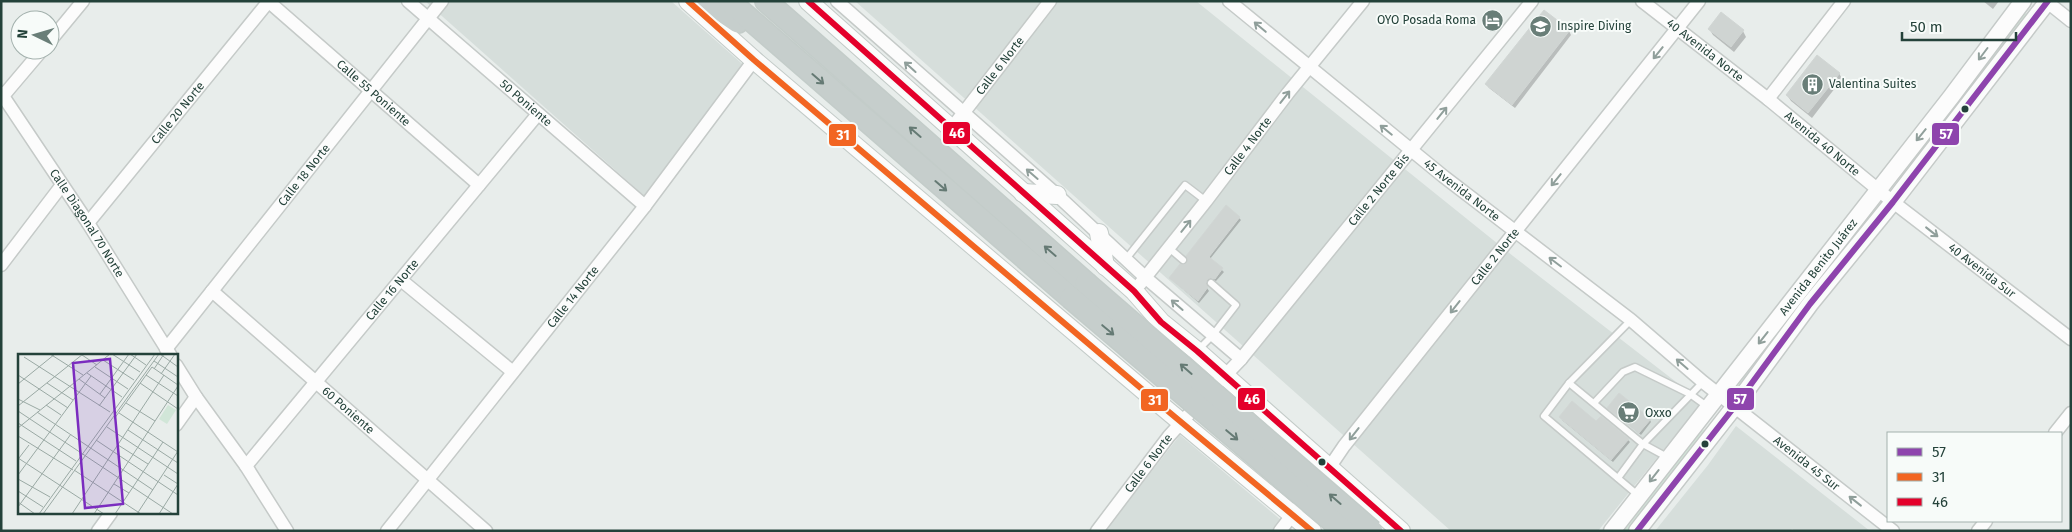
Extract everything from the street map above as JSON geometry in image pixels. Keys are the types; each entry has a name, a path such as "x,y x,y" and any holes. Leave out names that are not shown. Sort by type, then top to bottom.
{"highway":[{"path":"707,1 794,58"},
{"path":"729,1 1071,298 1344,531"},
{"path":"766,1 1086,283 1372,531"},
{"path":"780,1 820,48"}],"main road":[{"path":"688,1 754,60 1312,531"},
{"path":"808,1 1134,291 1161,322 1197,351 1401,531"},
{"path":"1023,193 1057,195"},
{"path":"1099,233 1105,266"}],"street":[{"path":"60,29 83,1"},
{"name":"Calle 55 Poniente","path":"268,1 479,185"},
{"name":"Calle 20 Norte","path":"88,223 268,1"},
{"name":"50 Poniente","path":"408,1 645,206"},
{"name":"Calle 18 Norte","path":"169,352 212,291 442,1"},
{"path":"837,1 1057,195 1146,278 1241,360"},
{"name":"Calle 6 Norte","path":"951,129 1050,1"},
{"name":"45 Avenida Norte","path":"1229,1 1411,150 1631,320 1703,382 1720,394"},
{"name":"Calle 4 Norte","path":"1134,291 1363,1"},
{"name":"Calle 2 Norte Bis","path":"1225,377 1241,360 1532,1"},
{"name":"40 Avenida Norte","path":"1642,1 1768,99"},
{"name":"Calle 2 Norte","path":"1293,514 1699,1"},
{"path":"1768,99 1844,1"},
{"name":"Avenida Benito Juárez","path":"1612,531 1951,97 2023,1"},
{"path":"2047,2 2071,21"},
{"name":"Avenida Benito Juárez","path":"1637,531 1735,406 1810,304 1893,202 2047,2"},
{"path":"2,95 33,60"},
{"name":"Calle 14 Norte","path":"387,531 645,206 754,60"},
{"name":"Calle Diagonal 70 Norte","path":"2,95 88,223 169,352"},
{"name":"Avenida 40 Norte","path":"1768,99 1893,202"},
{"name":"Calle 16 Norte","path":"246,466 538,114"},
{"path":"1,265 62,185"},
{"name":"40 Avenida Sur","path":"1893,202 2071,339"},
{"path":"401,280 513,372"},
{"name":"60 Poniente","path":"212,291 486,531"},
{"path":"178,368 196,397 246,466 287,531"},
{"name":"Calle 6 Norte","path":"1097,531 1182,421 1225,377"},
{"name":"Avenida 45 Sur","path":"1720,394 1894,531"},
{"path":"178,422 196,397"},
{"path":"2056,432 2071,413"},
{"path":"98,531 110,514"},
{"path":"1280,531 1293,514"}],"lane":[{"path":"1126,259 1186,185 1206,201"},
{"path":"1169,248 1183,260"},
{"path":"1197,351 1212,336 1236,305 1212,283"},
{"path":"1631,320 1569,383 1544,416 1639,496"},
{"path":"1594,403 1623,372 1635,367 1690,394 1709,408"},
{"path":"1618,478 1643,444 1703,382"},
{"path":"1569,383 1643,444 1668,458"}],"shaded area":[{"path":"425,1 671,1 748,69 649,200"},
{"path":"855,1 1196,1 1513,256 1702,402 1598,531 1451,531"},
{"path":"1736,426 1870,531 1794,531 1792,529 1791,531 1655,531 1708,465"},
{"path":"1180,435 1294,531 1105,531"}],"green space":[{"path":"2024,13 2027,14 2026,18 1902,179 1897,177"},
{"path":"1870,215 1870,220 1741,383 1730,390 1867,217"},
{"path":"1706,429 1706,432 1630,531 1624,531 1701,431"}],"building":[{"path":"1544,10 1570,30 1512,105 1485,84"},
{"path":"1721,12 1744,30 1731,47 1708,29"},
{"name":"Valentina Suites","path":"1817,55 1840,73 1808,113 1786,95"},
{"path":"1226,205 1240,217 1209,257 1223,268 1215,279 1210,278 1207,280 1206,284 1208,287 1198,301 1169,278 1180,264 1184,265 1187,263 1186,256"},
{"name":"Oxxo","path":"1619,393 1651,419 1639,433 1607,408"},
{"path":"1572,401 1596,421 1601,416 1629,439 1611,460 1559,417"}],"transit line":[{"name":"31","path":"688,1 754,60 1312,531"},
{"name":"46","path":"808,1 1134,291 1161,322 1197,351 1401,531"},
{"name":"57","path":"1637,531 1735,406 1810,304 1893,202 2048,1"}],"place":[{"name":"OYO Posada Roma","path":"1492,20"},
{"name":"Inspire Diving","path":"1541,26"},
{"name":"Valentina Suites","path":"1813,84"},
{"name":"Oxxo","path":"1629,413"}]}
